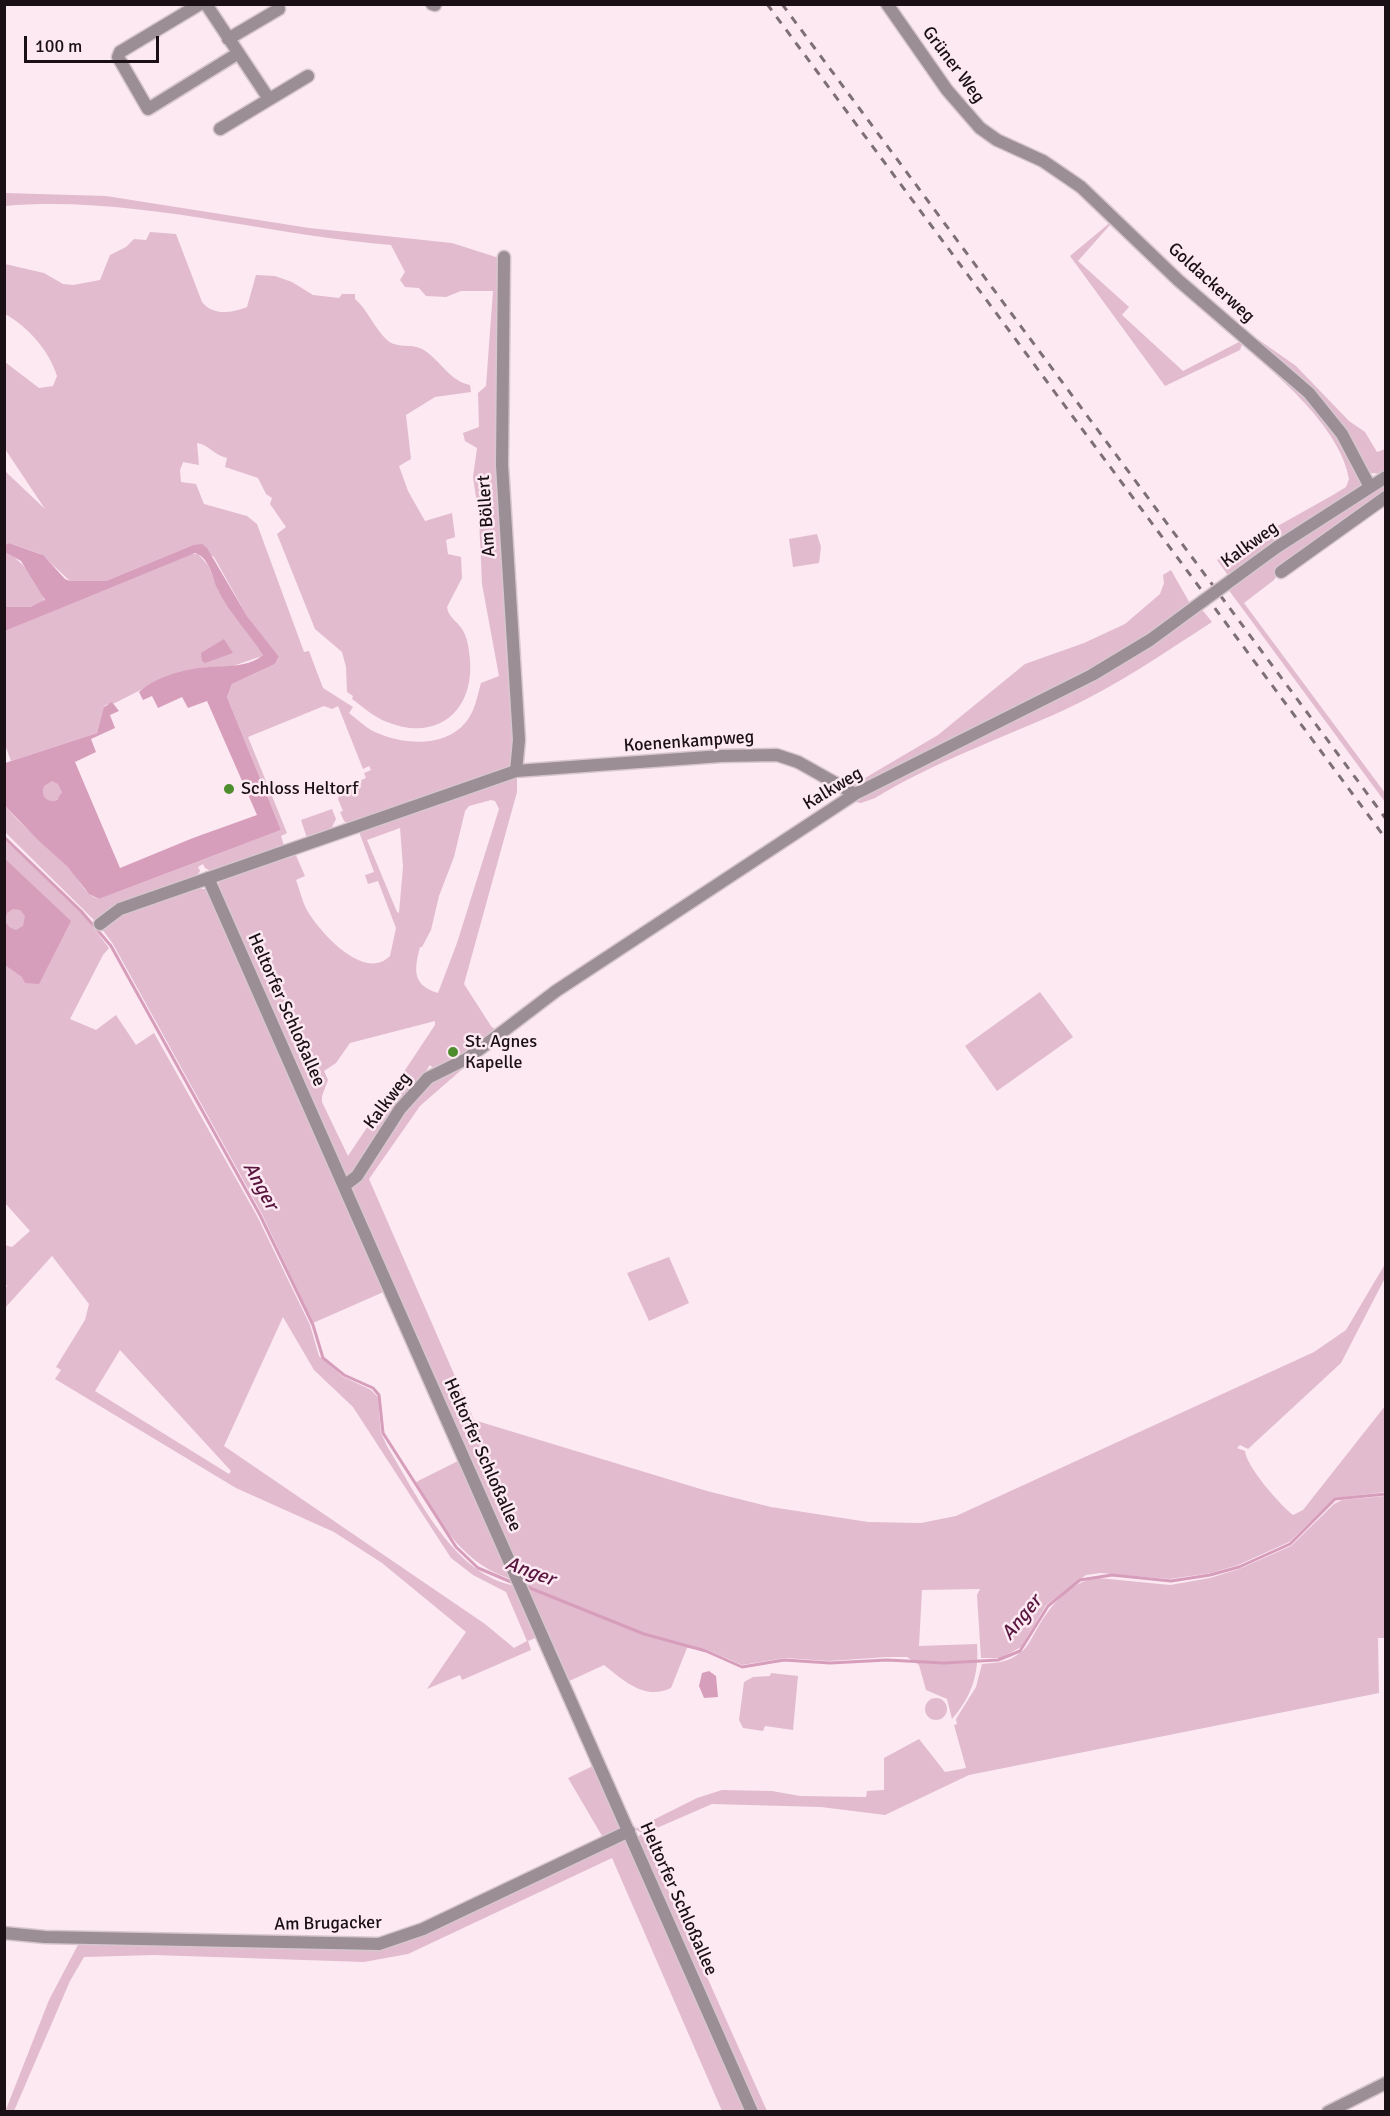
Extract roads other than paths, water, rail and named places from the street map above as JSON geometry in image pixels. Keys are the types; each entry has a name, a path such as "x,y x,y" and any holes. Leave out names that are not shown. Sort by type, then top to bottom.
{"street":[{"path":"200,4 120,52 118,57 148,109 237,54"},
{"path":"207,4 237,54 269,99"},
{"name":"Grüner Weg","path":"887,4 965,112 980,128 997,140"},
{"path":"228,39 279,9"},
{"path":"220,129 308,76"},
{"name":"Goldackerweg","path":"997,140 1043,161 1081,187 1186,287 1296,380 1332,419 1370,487"},
{"name":"Am Böllert","path":"504,257 502,465 519,740 516,771"},
{"name":"Kalkweg","path":"344,1186 357,1176 400,1109 428,1078 468,1058 556,991 855,794 1092,675 1150,640 1285,542 1386,477"},
{"path":"1281,572 1386,496"},
{"name":"Koenenkampweg","path":"516,771 730,755 777,755 798,762 855,794"},
{"path":"100,924 120,909 516,771"},
{"name":"Heltorfer Schloßallee","path":"208,878 752,2112"},
{"name":"Am Brugacker","path":"4,1934 45,1937 379,1944 423,1929 629,1831"},
{"path":"1328,2112 1386,2083"}],"waterway":[{"name":"Anger","path":"4,837 81,911 111,946 260,1215 313,1325 323,1358 344,1375 373,1388 379,1395 383,1433 456,1547 478,1568 516,1584"},
{"name":"Anger","path":"525,1586 644,1634 706,1651 742,1667 784,1660 830,1663 887,1660 944,1663 998,1660 1020,1651 1048,1606 1080,1580 1112,1575 1171,1581 1210,1575 1239,1567 1290,1544 1335,1499 1386,1494"}],"railway":[{"path":"767,4 1386,839"},
{"path":"782,4 1386,819"}],"place":[{"name":"Schloss Heltorf","path":"229,789"},
{"name":"St. Agnes Kapelle","path":"453,1052"}]}
